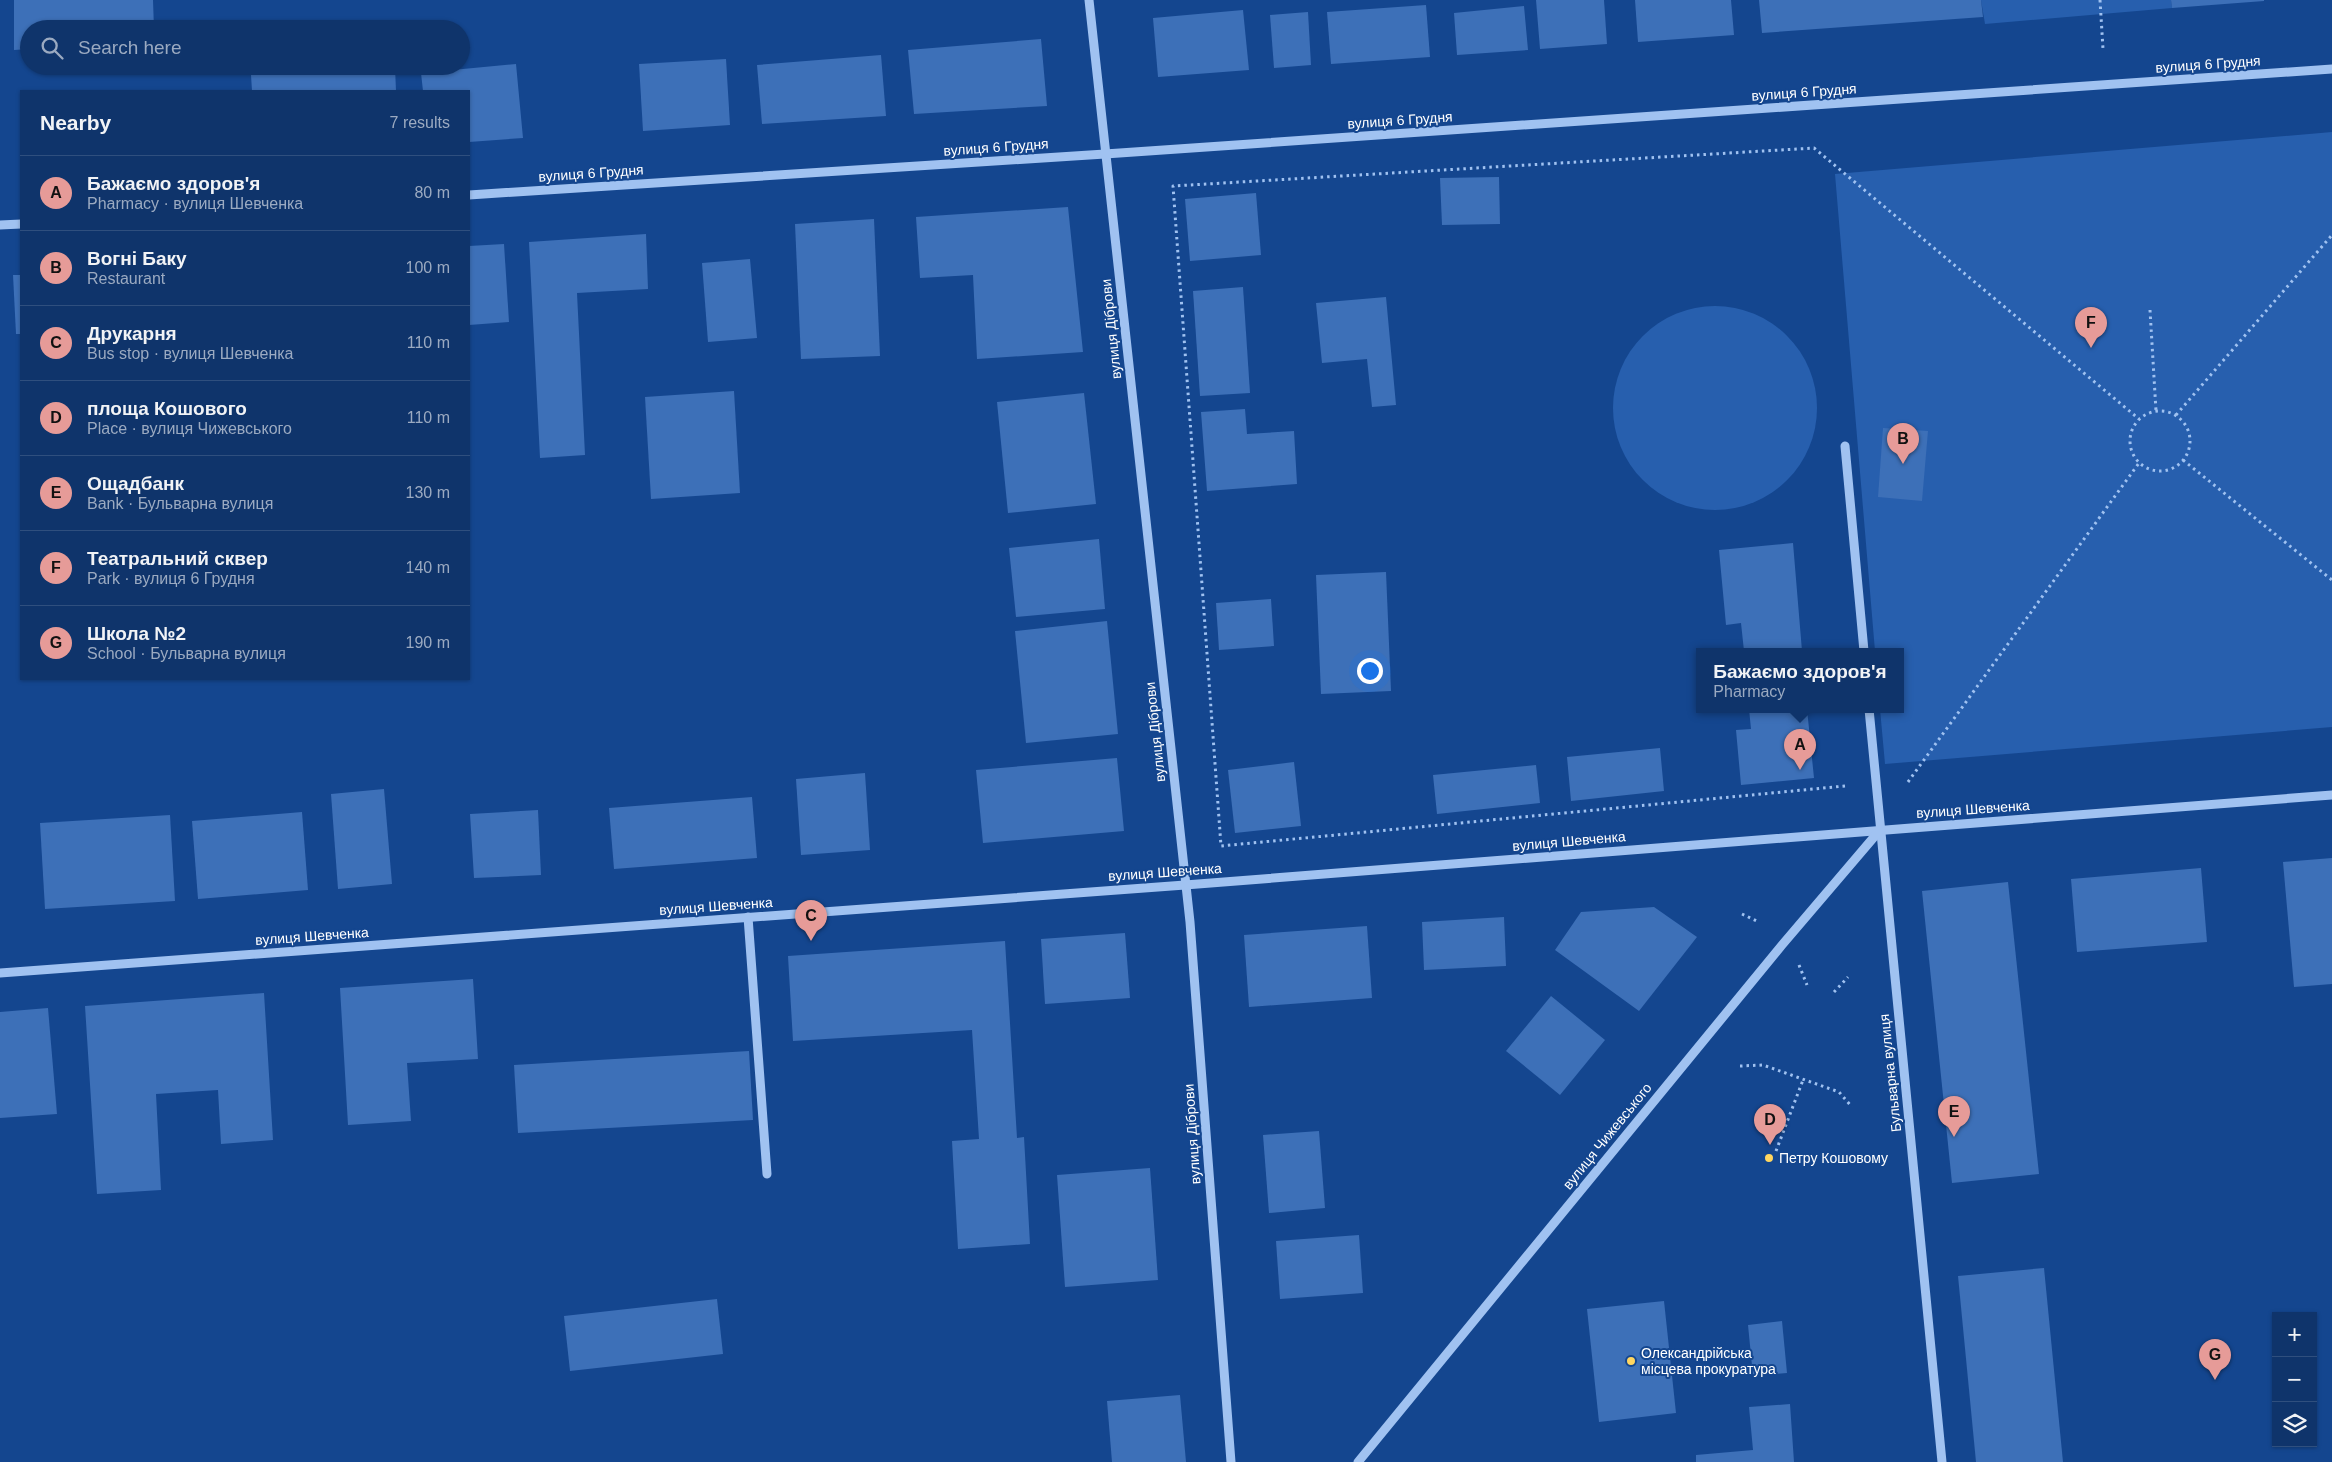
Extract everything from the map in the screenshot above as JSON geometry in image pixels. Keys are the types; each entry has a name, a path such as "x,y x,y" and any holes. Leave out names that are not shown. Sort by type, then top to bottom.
{"street":[{"name":"вулиця Діброви","path":"1089,0 1185,885 1231,1462"},
{"name":"вулиця 6 Грудня","path":"470,195 1105,154 2332,69"},
{"path":"0,225 20,224"},
{"path":"1845,446 1864,648"},
{"name":"Бульварна вулиця","path":"1869,713 1942,1462"},
{"name":"вулиця Шевченка","path":"0,973 1185,885 2332,795"},
{"name":"вулиця Чижевського","path":"1358,1462 1782,945 1880,830"},
{"path":"748,917 767,1174"}],"path":[{"path":"2098,0 2103,48"},
{"path":"1845,786 1221,846 1172,186 1814,148 2139,419"},
{"path":"2176,416 2332,235"},
{"path":"2150,310 2156,411"},
{"path":"2156,411 2166,411 2176,416 2188,431 2189,451 2184,460 2176,466 2157,472 2139,464 2130,446 2133,427 2139,419 2156,411"},
{"path":"2184,460 2332,580"},
{"path":"1908,782 2139,464"},
{"path":"1742,914 1759,922"},
{"path":"1798,962 1807,986"},
{"path":"1834,992 1848,977"},
{"path":"1740,1066 1763,1066 1839,1092 1852,1107"},
{"path":"1776,1151 1803,1080"}],"shaded area":[{"path":"1981,0 2171,0 2172,8 1985,24"},
{"path":"2332,132 2332,727 1885,764 1880,713 1904,713 1904,648 1875,648 1835,174"},
{"path":"1715,306 1735,308 1754,314 1763,318 1787,336 1805,360 1809,369 1815,388 1817,408 1815,428 1809,447 1805,456 1787,480 1763,498 1754,502 1735,508 1715,510 1695,508 1676,502 1667,498 1643,480 1625,456 1621,447 1615,428 1613,408 1615,388 1621,369 1625,360 1643,336 1667,318 1676,314 1695,308"}],"building":[{"path":"14,0 153,0 154,20 20,20 20,50 14,50"},
{"path":"1536,0 1604,0 1607,44 1540,49"},
{"path":"1635,0 1731,0 1734,35 1638,42"},
{"path":"1759,0 1981,0 1983,17 1762,33"},
{"path":"2171,0 2264,0 2264,1 2172,8"},
{"path":"1426,5 1430,57 1331,64 1327,12"},
{"path":"1524,6 1528,50 1457,55 1454,13"},
{"path":"1243,10 1249,70 1158,77 1153,18"},
{"path":"1308,12 1311,65 1274,68 1270,15"},
{"path":"1041,39 1047,106 914,114 908,50"},
{"path":"881,55 886,116 762,124 757,65"},
{"path":"726,59 730,125 643,131 639,64"},
{"path":"516,64 523,138 470,142 470,90 423,90 421,75 470,75 470,68"},
{"path":"251,75 395,75 396,90 252,90"},
{"path":"1499,177 1500,224 1442,225 1440,178"},
{"path":"1256,193 1261,255 1190,261 1185,199"},
{"path":"1068,207 1083,352 977,359 973,275 920,278 916,217"},
{"path":"874,219 880,356 801,359 795,224"},
{"path":"646,234 648,289 577,293 585,455 540,458 529,242"},
{"path":"504,244 509,322 470,325 470,246"},
{"path":"750,259 757,338 708,342 702,263"},
{"path":"13,275 20,275 20,334 16,334"},
{"path":"1243,287 1250,393 1200,396 1193,291"},
{"path":"1386,297 1396,405 1372,407 1367,359 1322,363 1316,303"},
{"path":"734,391 740,493 651,499 645,397"},
{"path":"1084,393 1096,504 1008,513 997,402"},
{"path":"1245,409 1247,434 1294,431 1297,484 1207,491 1201,412"},
{"path":"1883,428 1928,431 1922,501 1878,497"},
{"path":"1099,539 1105,609 1016,617 1009,548"},
{"path":"1793,543 1802,648 1744,648 1741,623 1726,625 1719,550"},
{"path":"1386,572 1391,691 1321,694 1316,575"},
{"path":"1271,599 1274,646 1219,650 1216,603"},
{"path":"1107,621 1118,734 1026,743 1015,631"},
{"path":"1749,713 1807,713 1814,778 1741,785 1736,730 1751,729"},
{"path":"1660,748 1664,791 1571,801 1567,757"},
{"path":"1117,758 1124,831 983,843 976,770"},
{"path":"1294,762 1301,826 1235,833 1228,770"},
{"path":"1536,765 1540,803 1437,814 1433,775"},
{"path":"865,773 870,850 801,855 796,779"},
{"path":"384,789 392,884 338,889 331,794"},
{"path":"752,797 757,858 614,869 609,808"},
{"path":"538,810 541,875 474,878 470,814"},
{"path":"302,812 308,890 198,899 192,821"},
{"path":"170,815 175,901 45,909 40,823"},
{"path":"2332,858 2332,984 2294,987 2283,862"},
{"path":"2201,868 2207,942 2077,952 2071,879"},
{"path":"2008,882 2039,1174 1952,1183 1922,891"},
{"path":"1654,907 1697,937 1639,1011 1555,950 1581,912"},
{"path":"1504,917 1506,966 1424,970 1422,922"},
{"path":"1367,926 1372,998 1249,1007 1244,935"},
{"path":"1125,933 1130,998 1045,1004 1041,939"},
{"path":"1005,941 1017,1138 1024,1137 1030,1244 958,1249 952,1141 979,1139 972,1030 793,1041 788,956"},
{"path":"473,979 478,1059 407,1063 411,1121 348,1125 340,988"},
{"path":"264,993 273,1140 221,1144 218,1090 156,1094 161,1190 97,1194 85,1006"},
{"path":"1551,996 1605,1040 1560,1095 1506,1051"},
{"path":"48,1008 57,1114 0,1118 0,1012"},
{"path":"749,1051 753,1120 518,1133 514,1065"},
{"path":"1319,1131 1325,1208 1269,1213 1263,1135"},
{"path":"1150,1168 1158,1280 1065,1287 1057,1175"},
{"path":"1359,1235 1363,1293 1280,1299 1276,1241"},
{"path":"2044,1268 2063,1462 1976,1462 1958,1276"},
{"path":"717,1299 723,1354 570,1371 564,1316"},
{"name":"Олександрійська місцева прокуратура","path":"1664,1301 1676,1413 1599,1422 1587,1309"},
{"path":"1782,1321 1787,1373 1753,1376 1748,1325"},
{"path":"1180,1395 1186,1462 1112,1462 1107,1401"},
{"path":"1790,1404 1794,1462 1696,1462 1696,1455 1753,1450 1749,1407"}],"place":[{"name":"Театральний сквер","path":"2091,348"},
{"name":"Вогні Баку","path":"1903,464"},
{"name":"Бажаємо здоров'я","path":"1800,770"},
{"name":"Друкарня","path":"811,941"},
{"name":"Ощадбанк","path":"1954,1137"},
{"name":"площа Кошового","path":"1770,1145"},
{"name":"Петру Кошовому","path":"1769,1158"},
{"name":"Олександрійська місцева прокуратура","path":"1631,1361"},
{"name":"Школа №2","path":"2215,1380"}]}
